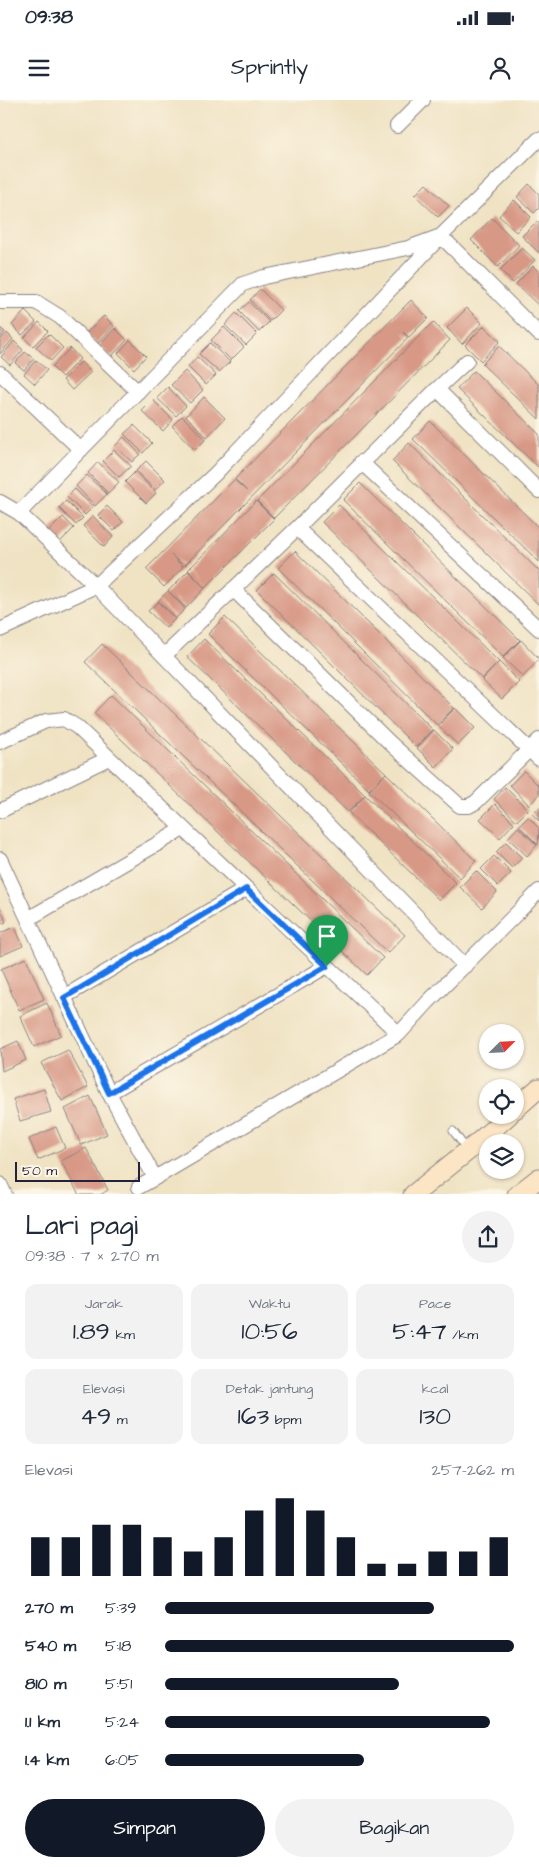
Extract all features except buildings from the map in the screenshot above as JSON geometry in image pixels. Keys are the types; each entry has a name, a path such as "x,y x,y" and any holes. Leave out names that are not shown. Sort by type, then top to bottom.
{"main road":[{"path":"524,1101 539,1088"},
{"path":"418,1193 499,1124"},
{"path":"517,1194 539,1178"}],"street":[{"path":"397,126 423,100"},
{"path":"0,630 96,586 215,474 441,236 539,139"},
{"path":"441,236 539,334"},
{"path":"19,513 243,284 264,277 408,248 441,236"},
{"path":"0,302 36,302 60,317 138,392"},
{"path":"164,656 298,528 361,462 467,361"},
{"path":"0,373 81,450"},
{"path":"436,389 539,491"},
{"path":"361,462 539,629"},
{"path":"0,502 19,513 96,586 465,966"},
{"path":"233,589 390,743 460,806 468,806 476,802 536,749 298,528"},
{"path":"0,742 46,721 64,720 77,727 399,1034"},
{"path":"0,811 109,758"},
{"path":"28,919 183,828"},
{"path":"0,859 109,1093 155,1178"},
{"path":"64,998 246,889"},
{"path":"139,1187 399,1034 539,891"},
{"path":"109,1093 327,966"},
{"path":"0,1184 5,1194"}],"lane":[{"path":"453,1131 468,1151"}],"route":[{"path":"246,889 327,966 109,1093 64,998 246,889"}]}
